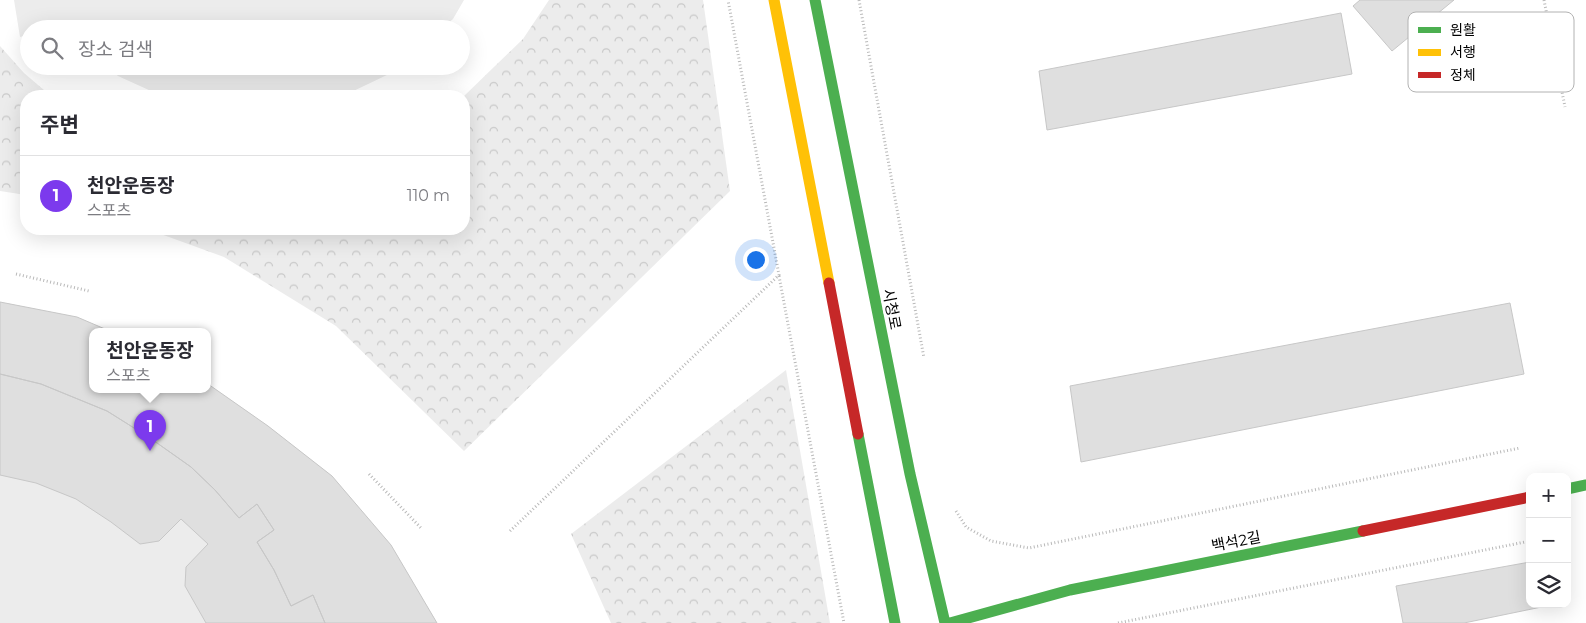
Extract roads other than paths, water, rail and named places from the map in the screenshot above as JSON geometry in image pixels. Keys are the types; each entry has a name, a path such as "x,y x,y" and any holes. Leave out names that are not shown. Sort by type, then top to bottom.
{"street":[{"path":"774,0 895,623"},
{"name":"시청로","path":"815,0 910,474 946,623"},
{"path":"1571,488 1586,486"},
{"name":"백석2길","path":"950,623 1070,590 1526,498"}],"place":[{"name":"천안운동장","path":"150,451"}]}
